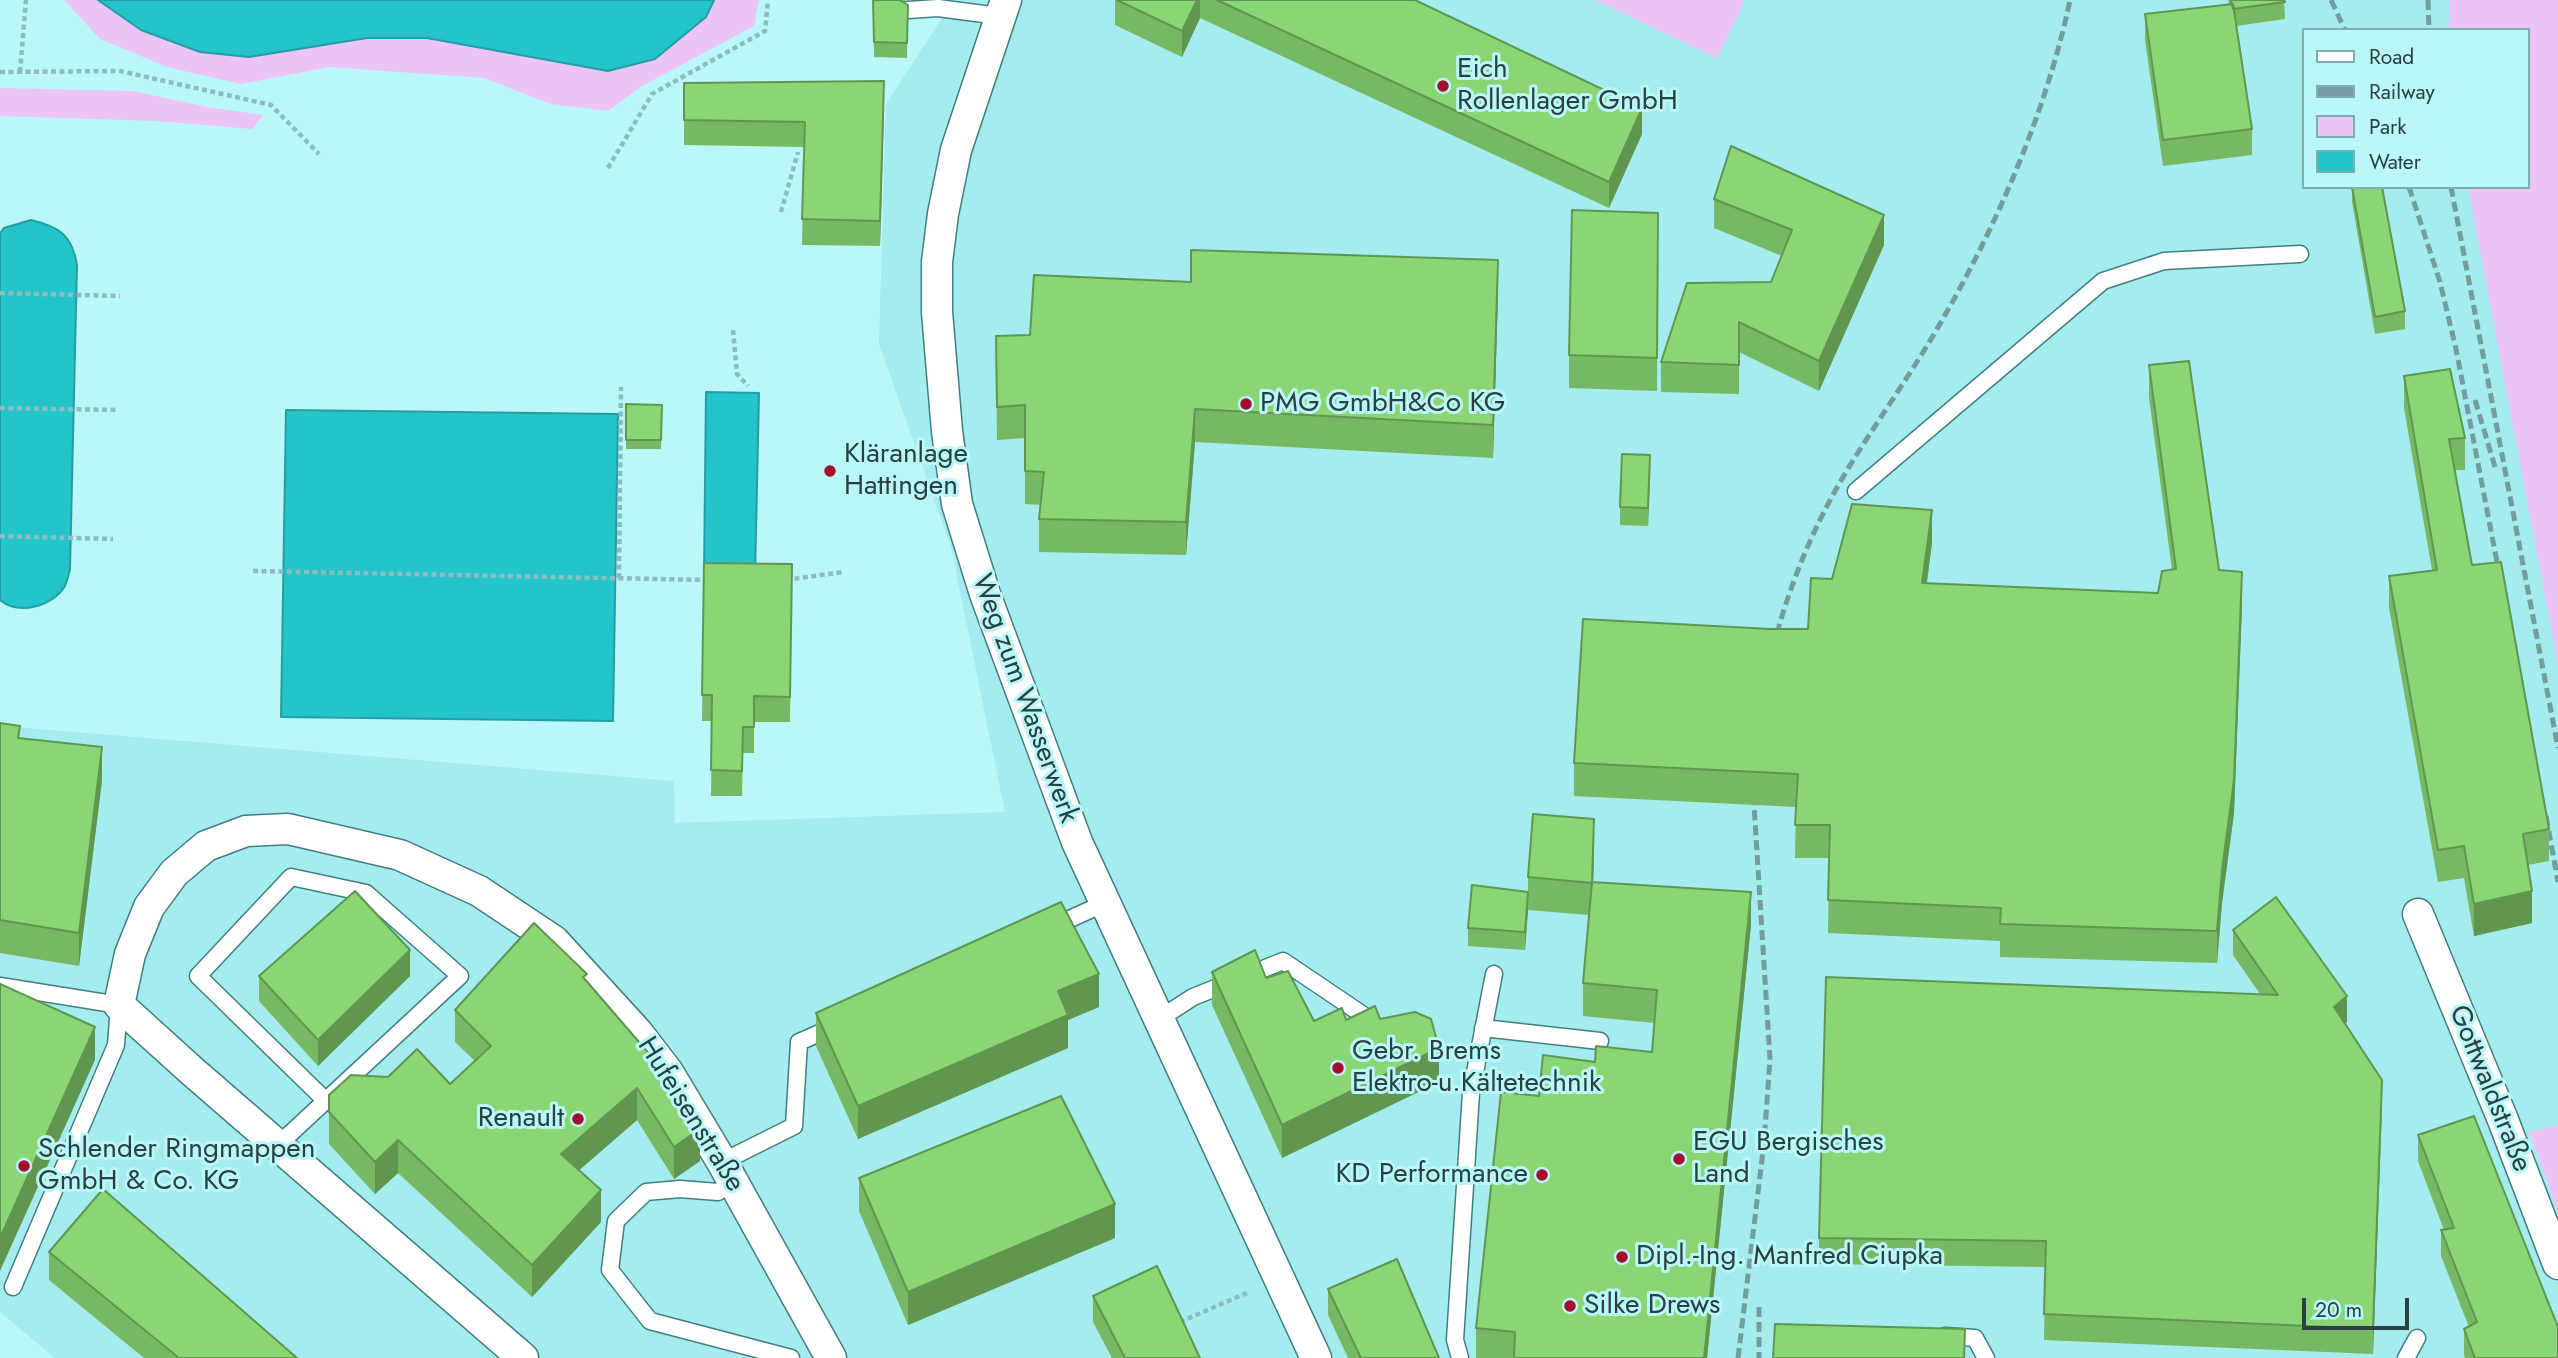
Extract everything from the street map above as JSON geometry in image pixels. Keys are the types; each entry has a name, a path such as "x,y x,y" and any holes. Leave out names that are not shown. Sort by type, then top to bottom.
{"street":[{"name":"Weg zum Wasserwerk","path":"1002,8 956,150 943,214 937,262 937,312 947,431 957,504 978,575 1077,842 1315,1358"},
{"name":"Hufeisenstraße","path":"119,1005 130,954 149,906 174,873 206,846 246,831 288,829 400,855 479,891 554,941 638,1033 668,1072 728,1172 821,1355"},
{"name":"Gottwaldstraße","path":"2418,914 2503,1120 2558,1264"},
{"path":"119,1005 192,1072 523,1358"}],"lane":[{"path":"908,10 1002,8"},
{"path":"1856,491 2103,281 2164,261 2300,254"},
{"path":"278,1145 460,976 366,893 291,877 198,976 325,1100"},
{"path":"1041,932 1105,903"},
{"path":"1159,1019 1193,998 1283,961 1363,1014"},
{"path":"1460,1358 1455,1340 1471,1093 1494,974"},
{"path":"0,986 119,1005 116,1045 13,1287"},
{"path":"791,1358 650,1321 610,1270 616,1221 646,1192 680,1189 718,1192 728,1172 794,1126 799,1042 850,1019"},
{"path":"1483,1028 1600,1041"},
{"path":"1923,1334 1975,1338 1986,1358"},
{"path":"2406,1358 2417,1338"}],"path":[{"path":"20,72 26,0"},
{"path":"608,168 652,94 765,31 768,0"},
{"path":"0,72 120,71 271,105 319,154"},
{"path":"781,212 798,152"},
{"path":"0,293 120,296"},
{"path":"733,330 737,374 748,386"},
{"path":"620,578 621,387"},
{"path":"0,408 118,410"},
{"path":"0,536 113,538"},
{"path":"253,571 708,580"},
{"path":"782,580 844,572"},
{"path":"1172,1325 1279,1279"}],"shaded area":[{"path":"954,0 1595,0 1717,58 1745,0 2558,0 2558,1125 2529,1133 2558,1212 2558,1358 55,1358 0,1312 0,726 674,781 675,823 1005,812 951,547 879,344 886,104"}],"green space":[{"path":"64,0 98,0 141,30 249,57 367,38 427,38 608,71 705,18 714,0 759,0 754,26 642,86 608,111 551,104 484,78 329,67 241,84 167,67 100,39"},
{"path":"1595,0 1745,0 1717,58"},
{"path":"2449,0 2558,0 2558,665 2468,189 2530,189 2530,28 2449,28"},
{"path":"0,88 133,91 207,107 263,115 252,129 157,121 0,116"},
{"path":"2558,1125 2558,1212 2529,1132"}],"water":[{"path":"98,0 714,0 706,17 655,59 608,71 427,38 367,38 249,57 200,52 141,30"},
{"path":"31,220 57,229 63,234 72,246 77,265 70,569 60,593 44,603 26,608 8,605 0,600 0,233 4,228"},
{"path":"706,392 759,393 755,577 704,576"},
{"path":"286,410 618,414 613,721 281,717"}],"building":[{"path":"873,0 899,0 908,5 907,43 874,42"},
{"path":"1117,0 1197,0 1182,31"},
{"name":"Eich Rollenlager GmbH","path":"1217,0 1415,0 1642,108 1609,182"},
{"path":"2231,0 2284,0 2285,2 2233,9"},
{"path":"2233,4 2252,129 2163,140 2145,14"},
{"path":"884,81 880,221 802,219 805,122 684,120 684,83"},
{"path":"1731,146 1884,215 1819,361 1739,322 1739,365 1661,362 1687,283 1771,282 1792,230 1714,199"},
{"path":"2352,189 2382,189 2405,311 2375,317"},
{"path":"1572,210 1658,213 1657,358 1569,355"},
{"name":"PMG GmbH&Co KG","path":"1191,250 1498,260 1493,425 1195,409 1186,522 1039,519 1044,472 1025,471 1025,405 997,407 996,336 1030,335 1034,275 1191,282"},
{"path":"2189,361 2219,570 2242,572 2234,780 2217,931 2000,924 2001,908 1828,900 1830,825 1795,825 1798,774 1574,763 1583,619 1808,629 1811,578 1832,579 1852,504 1932,510 1922,583 2158,593 2162,571 2176,569 2149,365"},
{"path":"2450,369 2465,438 2449,439 2472,565 2501,562 2549,829 2523,834 2532,891 2474,904 2464,846 2438,850 2389,576 2437,570 2404,376"},
{"path":"626,404 662,405 661,440 626,440"},
{"path":"1622,454 1650,455 1648,508 1620,507"},
{"path":"704,563 792,564 790,697 754,696 754,727 743,727 742,771 711,770 712,695 702,695"},
{"path":"0,723 20,726 18,738 102,747 79,933 0,920"},
{"path":"1533,814 1594,819 1592,883 1528,877"},
{"path":"1592,882 1751,892 1704,1358 1514,1358 1515,1332 1476,1328 1501,1092 1539,1096 1543,1055 1595,1062 1596,1046 1652,1052 1657,990 1583,983"},
{"path":"1472,885 1528,892 1525,932 1468,928"},
{"path":"355,891 410,950 318,1040 259,976"},
{"path":"2276,897 2347,996 2334,1007 2382,1080 2373,1329 2044,1314 2046,1241 1819,1238 1826,977 2278,995 2233,930"},
{"path":"1061,902 1099,974 1058,991 1068,1015 858,1106 816,1013"},
{"path":"534,923 587,974 583,977 658,1064 700,1129 674,1147 637,1088 561,1154 601,1190 532,1265 398,1140 375,1162 329,1112 329,1095 351,1075 388,1077 417,1049 450,1084 491,1046 455,1010"},
{"path":"1255,950 1266,978 1288,971 1314,1021 1342,1008 1346,1020 1375,1006 1380,1019 1415,1012 1431,1019 1439,1048 1282,1125 1212,972"},
{"name":"Schlender Ringmappen GmbH & Co. KG","path":"0,984 95,1027 0,1238"},
{"path":"1061,1096 1115,1204 908,1292 859,1178"},
{"path":"2474,1116 2558,1327 2558,1358 2475,1358 2464,1329 2477,1322 2441,1230 2454,1228 2418,1135"},
{"path":"103,1189 297,1358 179,1358 49,1252"},
{"path":"1397,1259 1439,1358 1361,1358 1328,1289"},
{"path":"1157,1266 1200,1358 1125,1358 1093,1296"},
{"path":"1775,1324 1965,1329 1964,1358 1773,1358"}],"railway":[{"path":"1773,648 1794,580 1823,514 1846,472 1945,315 2002,202 2020,162 2049,81 2070,0"},
{"path":"2331,0 2344,28"},
{"path":"2428,0 2429,28"},
{"path":"2410,189 2440,282 2456,349 2501,583"},
{"path":"2451,189 2558,748"},
{"path":"2475,400 2495,467"},
{"path":"1738,1358 1764,1143 1770,1059 1754,805"},
{"path":"2546,816 2558,882"},
{"path":"1759,1307 1759,1358"}],"place":[{"name":"Eich Rollenlager GmbH","path":"1443,86"},
{"name":"PMG GmbH&Co KG","path":"1246,404"},
{"name":"Kläranlage Hattingen","path":"830,471"},
{"name":"Gebr. Brems Elektro-u.Kältetechnik","path":"1338,1068"},
{"name":"Renault","path":"578,1119"},
{"name":"EGU Bergisches Land","path":"1679,1159"},
{"name":"Schlender Ringmappen GmbH & Co. KG","path":"24,1166"},
{"name":"KD Performance","path":"1542,1175"},
{"name":"Dipl.-Ing. Manfred Ciupka","path":"1622,1257"},
{"name":"Silke Drews","path":"1570,1306"}]}
